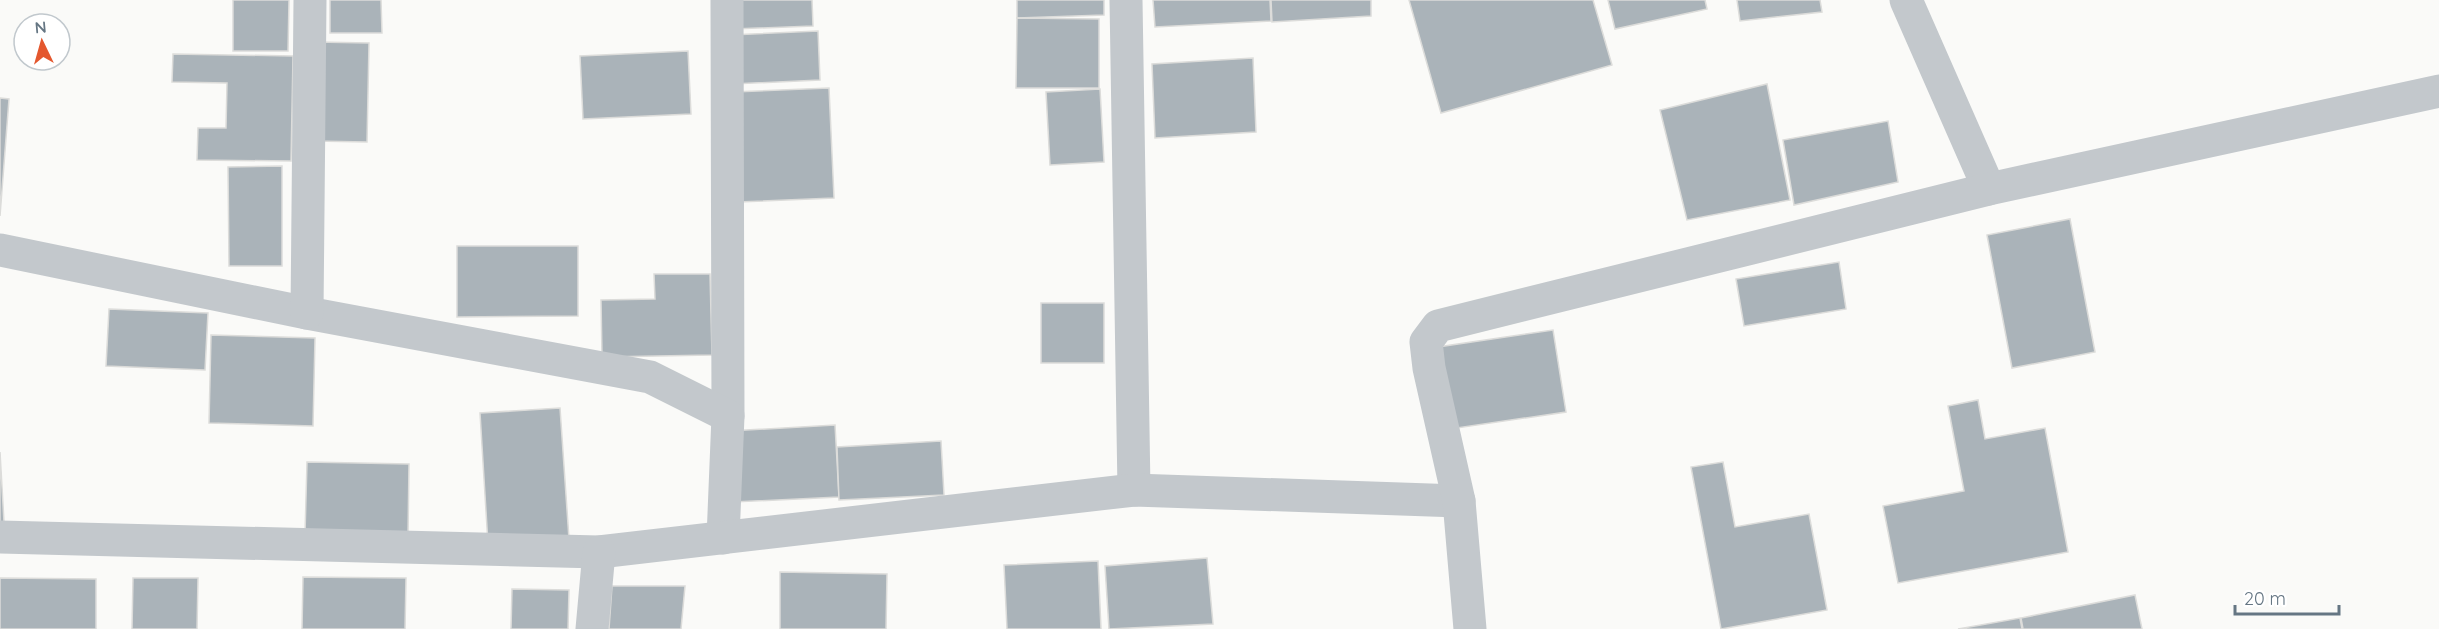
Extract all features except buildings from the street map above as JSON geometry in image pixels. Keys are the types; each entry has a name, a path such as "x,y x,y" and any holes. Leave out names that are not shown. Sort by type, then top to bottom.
{"street":[{"path":"306,314 310,0"},
{"path":"723,538 728,416 728,0"},
{"path":"1126,0 1134,490"},
{"path":"1906,0 1989,189"},
{"path":"1470,629 1459,501 1429,368 1426,342 1437,326 1989,189 2439,91"},
{"path":"0,250 306,314 650,377 728,416"},
{"path":"0,537 599,552 1134,490 1459,501"},
{"path":"592,629 599,552"}]}
